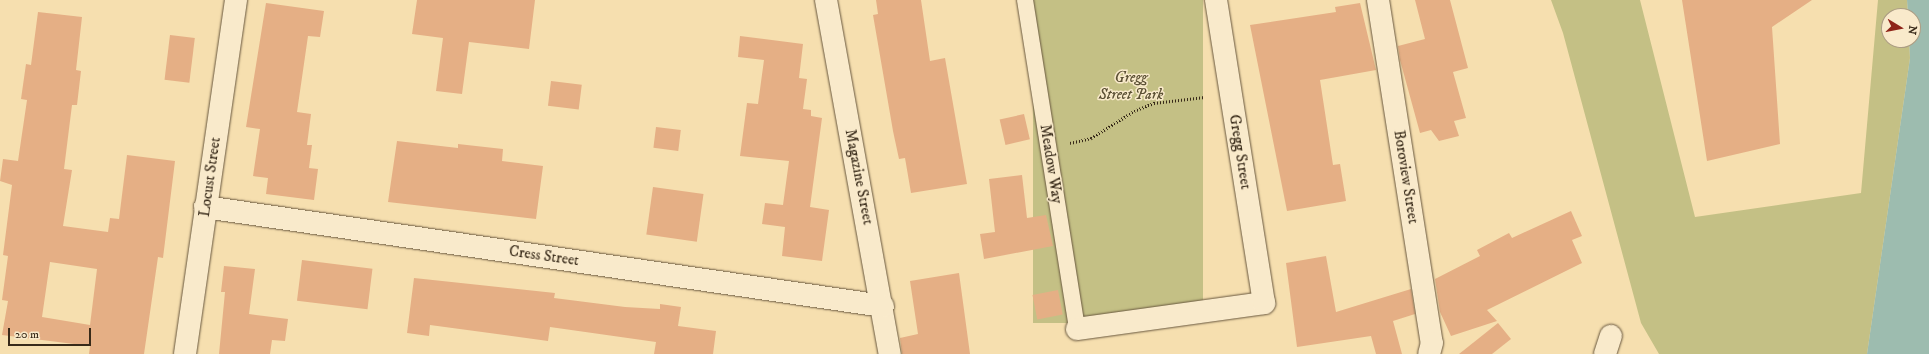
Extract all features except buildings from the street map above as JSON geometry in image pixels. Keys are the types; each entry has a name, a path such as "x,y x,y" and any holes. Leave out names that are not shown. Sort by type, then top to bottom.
{"street":[{"name":"Locust Street","path":"185,354 236,0"},
{"name":"Magazine Street","path":"826,0 883,306 890,354"},
{"name":"Gregg Street","path":"1077,329 1264,303 1216,0"},
{"name":"Boroview Street","path":"1378,0 1432,343 1429,354"},
{"name":"Cress Street","path":"205,207 883,306"}],"lane":[{"name":"Meadow Way","path":"1025,0 1077,329"}],"path":[{"path":"1048,148 1091,138 1134,111 1154,103 1202,97"}],"green space":[{"name":"Gregg Street Park","path":"1033,0 1203,0 1203,323 1033,323"},
{"path":"1551,0 1640,0 1695,217 1861,193 1878,0 1907,0 1908,8 1881,8 1881,48 1909,48 1910,58 1867,354 1659,354 1641,323 1563,33"}],"shaded area":[{"path":"1907,0 1929,0 1929,354 1867,354 1910,58 1909,48 1921,48 1921,8 1908,8"}]}
